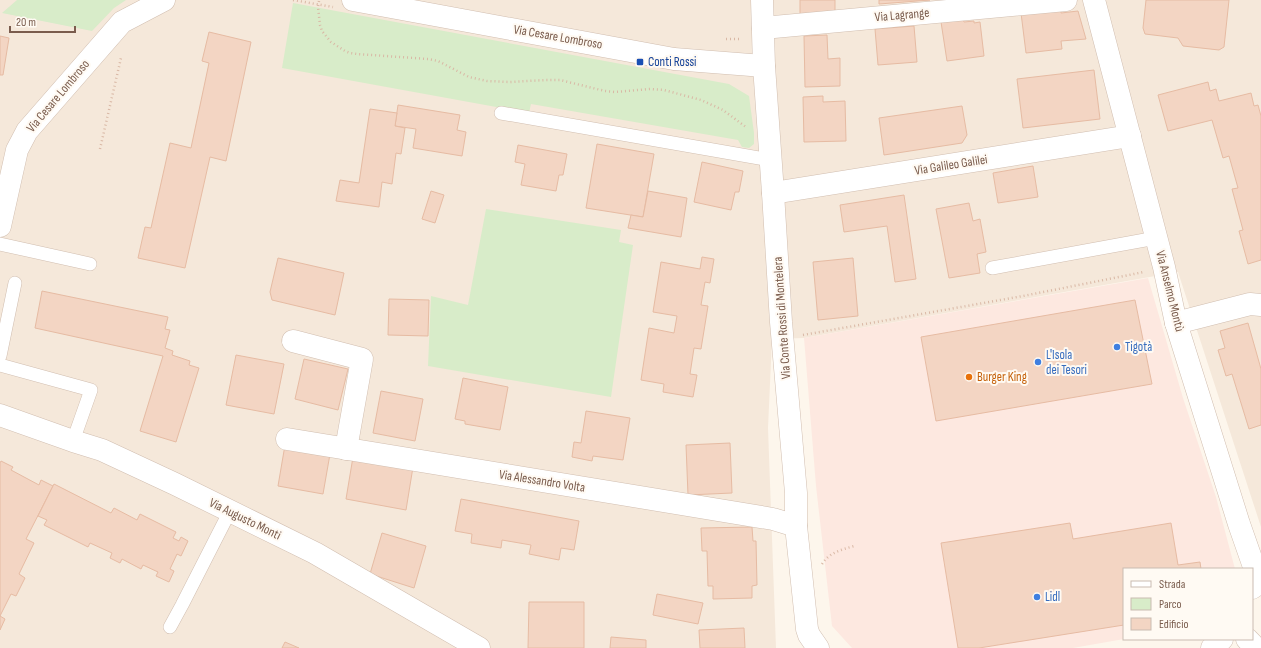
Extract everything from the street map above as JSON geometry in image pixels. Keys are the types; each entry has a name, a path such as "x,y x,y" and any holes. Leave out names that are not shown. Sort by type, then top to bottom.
{"street":[{"name":"Via Cesare Lombroso","path":"0,226 17,150 27,131 122,22 164,0"},
{"name":"Via Cesare Lombroso","path":"353,0 674,59 764,66"},
{"name":"Via Conte Rossi di Montelera","path":"762,0 764,66 781,322 796,493 796,526 807,629 812,644"},
{"name":"Via Lagrange","path":"763,28 1066,0"},
{"name":"Via Anselmo Montù","path":"1094,0 1164,267 1176,323 1239,524 1253,564 1261,578"},
{"name":"Via Galileo Galilei","path":"773,193 1130,136"},
{"path":"1176,323 1250,304 1261,306"},
{"path":"293,341 362,359 346,449"},
{"name":"Via Augusto Monti","path":"0,415 102,450 175,484 315,553 479,648"},
{"name":"Via Alessandro Volta","path":"288,439 773,519 796,526"},
{"path":"1212,648 1221,640"},
{"path":"1248,640 1254,648"}],"lane":[{"path":"501,113 771,160"},
{"path":"992,268 1156,238"},
{"path":"0,244 90,264"},
{"path":"0,356 16,283"},
{"path":"0,365 91,390 73,441"},
{"path":"170,627 230,511"}],"path":[{"path":"292,0 319,2 320,25 322,31 331,42 350,53 438,61 469,77 487,81 510,82 560,80 615,92 650,89 664,90 701,100 723,110 748,128"},
{"path":"100,149 121,57"},
{"path":"799,330 803,335 1148,272 1164,267"},
{"path":"821,570 821,565 827,557 841,550 854,546"}],"shaded area":[{"path":"0,0 1261,0 1261,527 1178,272 804,338 772,339 768,428 776,648 0,648"},
{"path":"1148,278 1183,398 1216,497 1235,568 1123,568 1123,639 1073,648 852,648 832,626 816,486 804,338"}],"green space":[{"path":"17,0 126,0 114,8 92,31 2,13"},
{"path":"293,3 729,84 749,96 754,144 749,148 742,147 738,140 531,104 529,113 282,68"},
{"path":"486,209 621,230 619,242 633,245 611,397 428,366 431,296 468,305"}],"building":[{"path":"800,0 835,0 835,14 800,15"},
{"path":"879,0 930,0 879,4"},
{"path":"1146,0 1229,0 1224,47 1219,50 1183,46 1178,38 1145,34 1143,28"},
{"path":"1061,9 1061,13 1078,11 1086,39 1061,41 1062,49 1026,53 1021,13"},
{"path":"963,19 964,22 980,22 984,56 947,61 941,22"},
{"path":"914,26 917,62 878,65 875,29"},
{"path":"209,32 251,42 226,161 210,157 185,268 138,258 145,227 151,228 170,143 191,148 209,63 202,61"},
{"path":"827,35 828,59 840,58 840,86 805,87 804,36"},
{"path":"0,36 9,38 3,75 0,75"},
{"path":"1094,70 1100,119 1023,128 1017,79"},
{"path":"1208,82 1210,91 1216,89 1219,101 1251,93 1254,106 1258,105 1261,116 1261,260 1248,264 1239,231 1243,230 1232,189 1238,188 1229,156 1223,158 1212,120 1168,131 1158,95"},
{"path":"823,96 823,102 845,101 846,141 804,142 803,97"},
{"path":"398,105 460,115 457,130 466,132 462,156 413,148 416,129 395,126"},
{"path":"962,106 967,135 962,143 884,155 879,118"},
{"path":"370,109 397,113 395,126 405,128 401,154 396,153 392,184 382,182 379,207 336,201 340,180 359,183"},
{"path":"597,144 654,154 643,217 586,208"},
{"path":"518,145 567,154 563,175 559,175 556,191 521,185 525,164 515,162"},
{"path":"702,162 743,171 739,192 735,192 731,210 694,202"},
{"path":"1033,166 1038,197 998,203 993,173"},
{"path":"431,191 444,195 435,223 422,219"},
{"path":"648,191 687,198 681,237 628,228 631,215 643,217"},
{"path":"904,195 916,279 895,282 887,226 844,232 840,205"},
{"path":"969,203 973,221 980,219 986,252 977,254 980,273 949,278 936,209"},
{"path":"702,257 714,259 710,283 705,282 701,305 708,306 701,349 694,348 690,374 697,375 693,397 663,392 664,384 641,380 649,328 674,333 677,316 653,312 661,262 700,269"},
{"path":"278,258 344,273 335,315 272,300 270,292"},
{"path":"853,258 858,316 818,320 813,262"},
{"path":"42,291 168,317 165,329 170,330 165,348 173,351 172,355 190,361 189,365 199,368 176,442 140,431 163,356 35,328"},
{"path":"389,299 429,300 428,336 388,335"},
{"path":"1135,300 1152,384 936,421 921,337"},
{"path":"1248,323 1261,369 1261,425 1249,429 1232,374 1226,376 1218,350 1225,348 1220,331"},
{"path":"236,355 284,364 274,414 226,405"},
{"path":"304,359 348,369 338,410 295,399"},
{"path":"463,378 508,387 500,430 465,424 465,421 455,419"},
{"path":"381,391 423,399 415,441 373,433"},
{"path":"586,411 630,418 623,460 593,456 592,461 572,457 574,442 581,443"},
{"path":"730,443 732,493 688,495 686,445"},
{"path":"285,445 330,454 323,494 278,486"},
{"path":"353,457 413,467 406,510 346,499"},
{"path":"1,461 13,467 11,470 39,485 41,480 53,486 26,539 34,543 19,574 25,578 16,596 11,594 0,616"},
{"path":"54,484 111,513 114,508 137,520 140,514 176,532 173,538 179,541 181,537 188,541 181,556 177,554 170,569 174,571 169,582 156,576 158,572 143,565 141,569 122,559 120,563 110,558 112,553 90,543 88,547 44,525 47,520 38,516"},
{"path":"461,499 579,521 574,550 561,548 559,560 529,554 531,545 502,540 501,548 471,543 472,534 455,531"},
{"name":"Lidl","path":"1070,523 1073,539 1171,523 1178,565 1200,562 1201,568 1123,568 1123,625 979,648 958,648 941,543"},
{"path":"752,527 753,541 756,541 757,585 752,586 752,598 713,599 713,586 708,586 707,551 702,551 701,528"},
{"path":"382,533 426,546 414,588 370,574"},
{"path":"657,594 703,603 698,624 653,615"},
{"path":"529,602 584,602 584,648 528,648"},
{"path":"0,616 5,619 0,630"},
{"path":"744,628 745,648 700,648 699,630"},
{"path":"611,637 646,640 646,648 610,648"},
{"path":"285,642 299,648 282,648"}],"place":[{"name":"Conti Rossi","path":"640,62"},
{"name":"Tigotà","path":"1117,347"},
{"name":"L'Isola dei Tesori","path":"1038,362"},
{"name":"Burger King","path":"969,377"},
{"name":"Lidl","path":"1037,597"}]}
